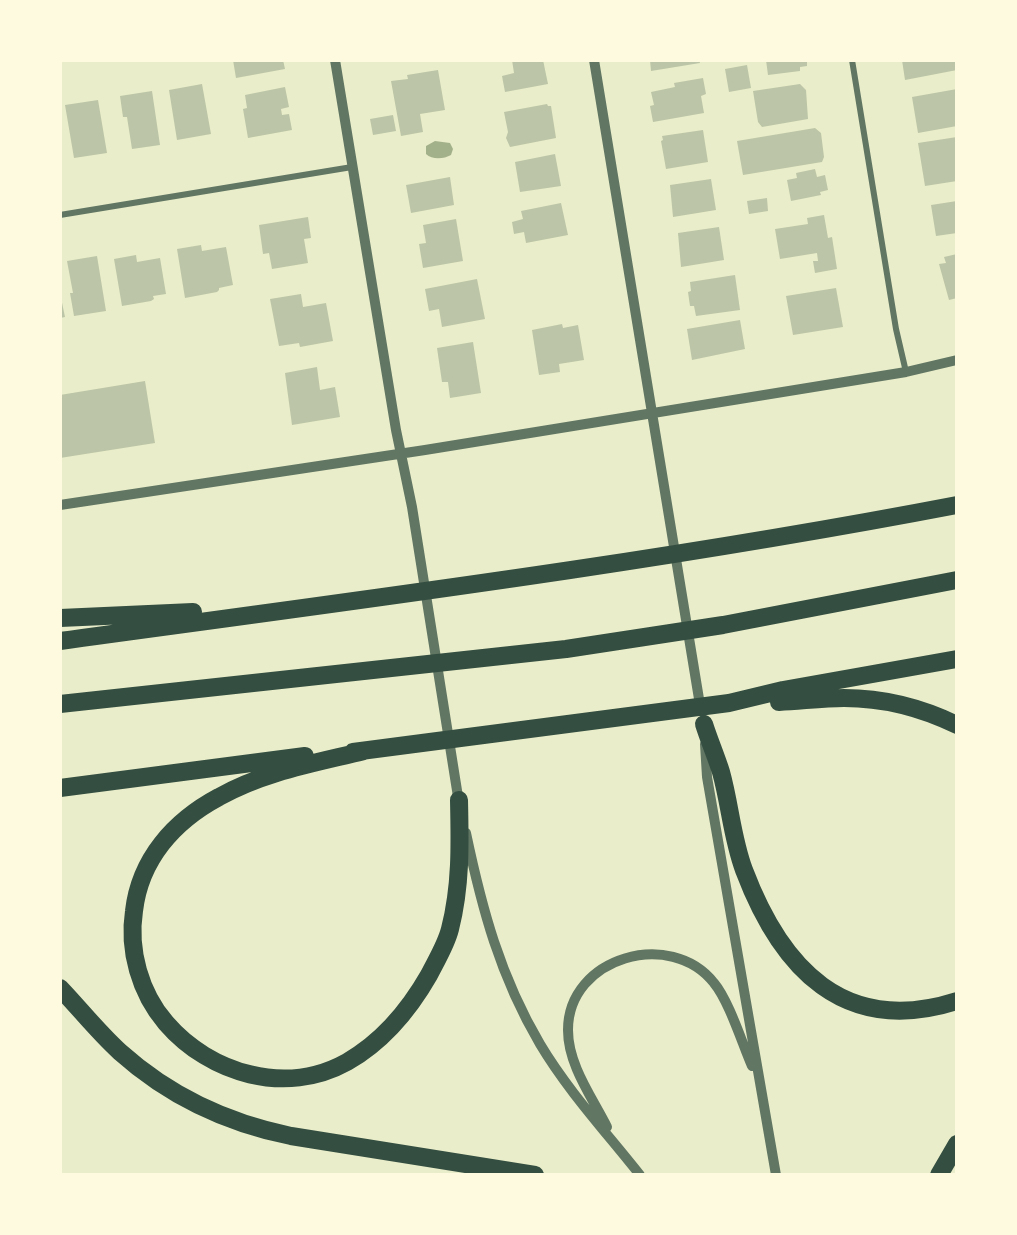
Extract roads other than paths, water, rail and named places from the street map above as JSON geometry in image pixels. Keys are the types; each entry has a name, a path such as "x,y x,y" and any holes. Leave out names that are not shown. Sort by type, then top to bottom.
{"highway":[{"path":"60,641 318,607 629,562 957,505"},
{"path":"60,704 577,647 744,621 957,579"},
{"path":"60,618 318,607"},
{"path":"60,788 291,757 364,751 729,702 957,659"},
{"path":"729,702 865,699 911,707 957,725"},
{"path":"704,724 721,772 744,869 772,929 808,976 832,993 872,1008 913,1011 957,1001"},
{"path":"364,751 268,775 220,796 194,812 176,827 162,842 147,865 137,891 133,917 133,942 141,981 154,1008 171,1029 192,1048 214,1062 240,1072 265,1077 305,1076 332,1069 347,1062 396,1022 426,980 450,930 458,889 459,800"},
{"path":"60,988 118,1050 145,1073 175,1093 221,1116 256,1128 291,1136 535,1175"},
{"path":"939,1175 957,1144"}],"street":[{"path":"335,60 412,507 459,800 486,921 512,988 555,1066 640,1175"},
{"path":"594,60 704,724 707,777 776,1175"},
{"path":"852,60 906,372"},
{"path":"60,214 352,167"},
{"path":"60,506 906,372 957,360"},
{"path":"618,1149 579,1073 571,1051 568,1028 573,1007 585,986 600,971 617,961 638,955 669,955 688,962 707,975 720,992 759,1083"}]}
